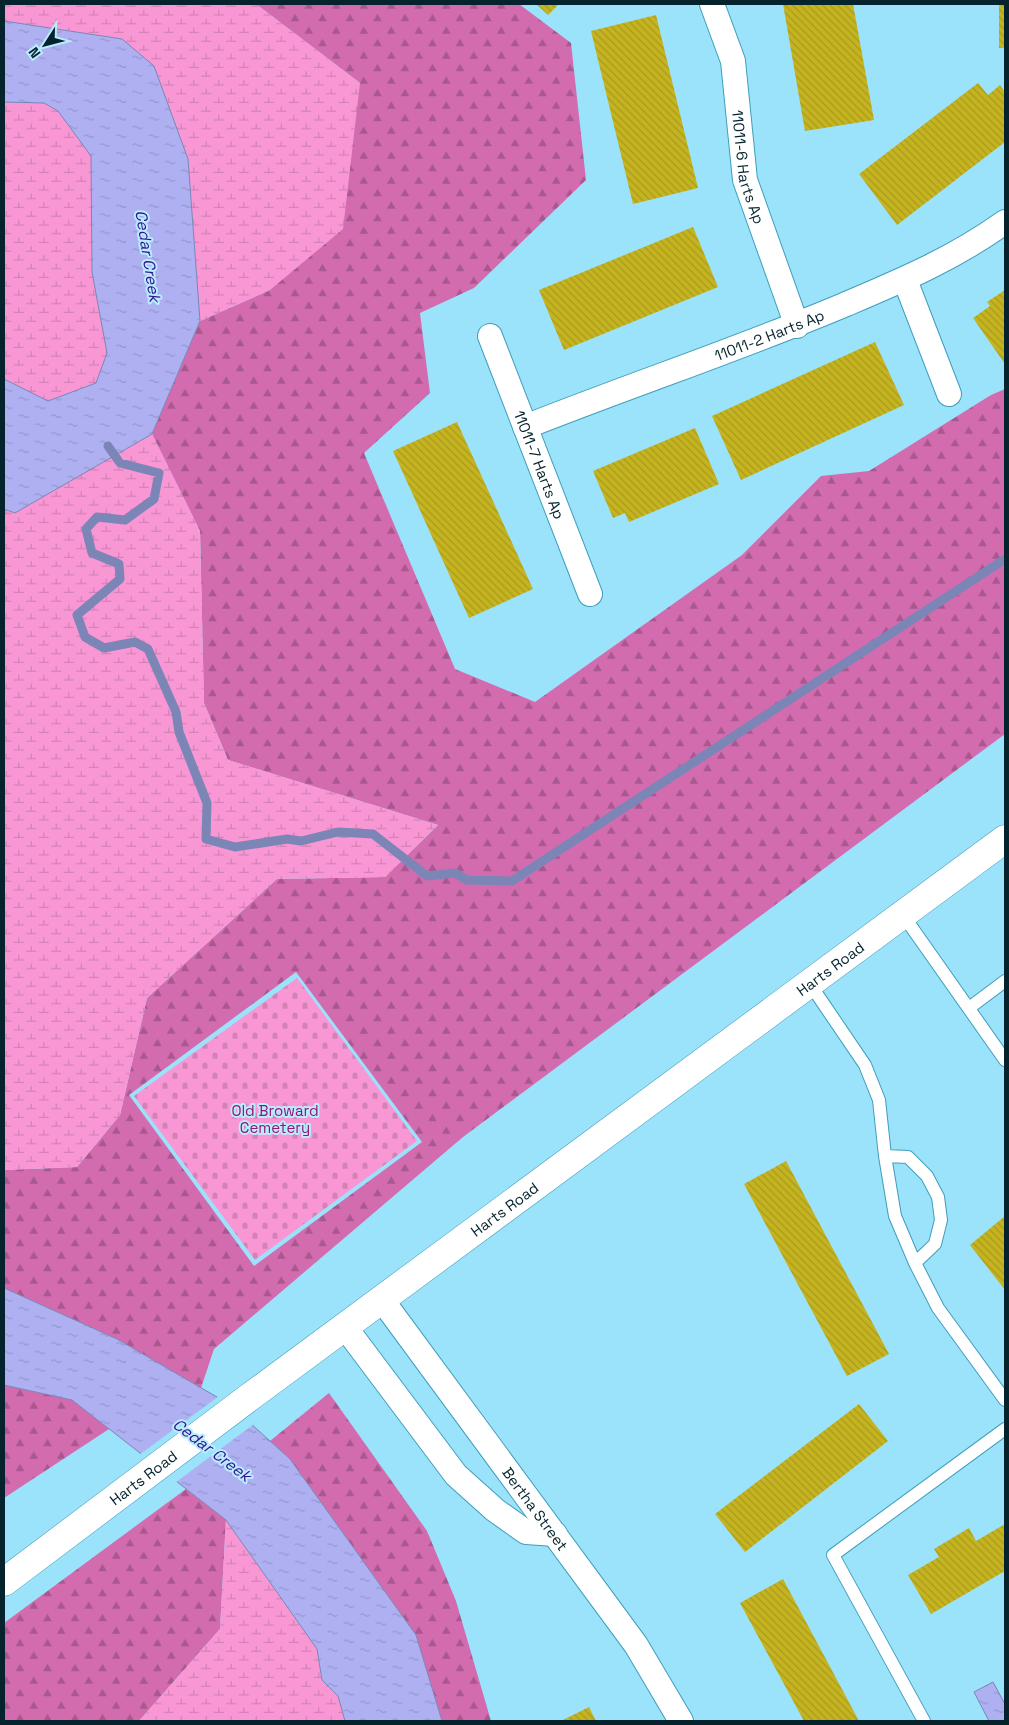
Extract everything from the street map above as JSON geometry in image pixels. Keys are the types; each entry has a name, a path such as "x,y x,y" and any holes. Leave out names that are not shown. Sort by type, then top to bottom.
{"street":[{"name":"11011-6 Harts Ap","path":"712,4 733,61 745,180 796,326"},
{"name":"11011-2 Harts Ap","path":"525,427 796,326 905,280 970,247 1005,222"},
{"path":"905,280 949,394"},
{"name":"11011-7 Harts Ap","path":"490,336 590,594"},
{"name":"Harts Road","path":"4,1582 251,1396 1005,839"},
{"name":"Bertha Street","path":"382,1300 636,1645 681,1721"},
{"path":"345,1327 456,1475 495,1510 526,1532 555,1534"}],"lane":[{"path":"902,916 1005,1060"},
{"path":"969,1008 1005,981"},
{"path":"810,984 865,1065 879,1100 885,1156 895,1216 915,1263 938,1308 1005,1400"},
{"path":"885,1156 908,1157 927,1176 938,1197 940,1220 935,1244 915,1263"},
{"path":"924,1721 833,1555 1005,1429"}],"green space":[{"path":"4,4 256,4 360,83 343,229 270,290 200,321 188,159 122,39 4,21"},
{"path":"256,4 519,4 571,43 586,180 474,288 420,313 430,393 364,453 455,669 535,702 742,555 821,476 869,471 991,395 1005,389 1005,734 463,1137 214,1349 201,1388 117,1339 4,1288 4,1170 77,1167 120,1115 147,998 277,879 385,877 438,825 228,760 204,703 200,531 152,434 200,321 270,290 360,83","holes":["296,972 422,1142 254,1266 129,1095"]},
{"path":"4,102 44,103 58,111 91,156 92,272 107,353 96,383 48,401 4,379"},
{"path":"152,434 200,531 204,703 228,760 438,825 385,877 277,879 147,998 120,1115 77,1167 4,1170 4,509 15,513"},
{"name":"Old Broward Cemetery","path":"297,978 417,1141 255,1260 134,1096"},
{"path":"5,1385 72,1400 109,1429 4,1498"},
{"path":"329,1393 427,1531 456,1601 491,1721 442,1721 416,1635 290,1459 270,1441"},
{"path":"186,1489 226,1520 220,1629 139,1721 4,1721 4,1623"},
{"path":"226,1520 317,1649 322,1680 338,1696 345,1721 139,1721 220,1629"}],"water":[{"name":"Cedar Creek","path":"4,21 122,39 154,66 188,159 200,321 152,434 15,513 4,509 4,379 48,401 96,383 107,353 92,272 91,156 58,111 44,103 4,102"},
{"name":"Cedar Creek","path":"4,1288 117,1339 229,1404 290,1459 416,1635 442,1721 345,1721 338,1696 322,1680 317,1649 226,1520 72,1400 4,1385"},
{"path":"993,1682 1005,1704 1005,1721 989,1721 974,1692"}],"pier":[{"path":"219,1396 230,1402 254,1424 175,1483 139,1455"}],"building":[{"path":"536,4 559,4 548,15"},
{"path":"783,4 853,4 874,120 805,131"},
{"path":"999,4 1005,4 1005,48 999,48"},
{"path":"656,15 698,188 633,204 591,31"},
{"path":"978,83 988,95 1000,85 1005,92 1005,142 897,225 859,174"},
{"path":"693,227 718,287 564,350 539,290"},
{"path":"1005,290 1005,364 973,318 990,306 987,302"},
{"path":"875,342 904,405 741,480 712,416"},
{"path":"457,422 533,589 469,618 393,451"},
{"path":"695,428 719,484 629,522 625,513 613,518 593,471"},
{"path":"786,1161 889,1354 847,1376 744,1184"},
{"path":"1005,1216 1005,1290 970,1245"},
{"path":"859,1404 888,1441 745,1552 715,1514"},
{"path":"1005,1524 1005,1571 931,1614 908,1575 939,1557 934,1549 969,1528 976,1541"},
{"path":"783,1579 859,1721 804,1721 740,1603"},
{"path":"589,1707 596,1721 561,1721"}],"waterway":[{"path":"108,446 120,463 159,473 154,499 125,520 97,517 86,529 92,553 119,564 120,579 77,615 85,637 104,648 135,642 148,649 176,712 179,732 207,803 206,839 235,847 287,839 301,841 338,832 373,834 427,876 455,873 467,880 512,881 1005,559"}]}
